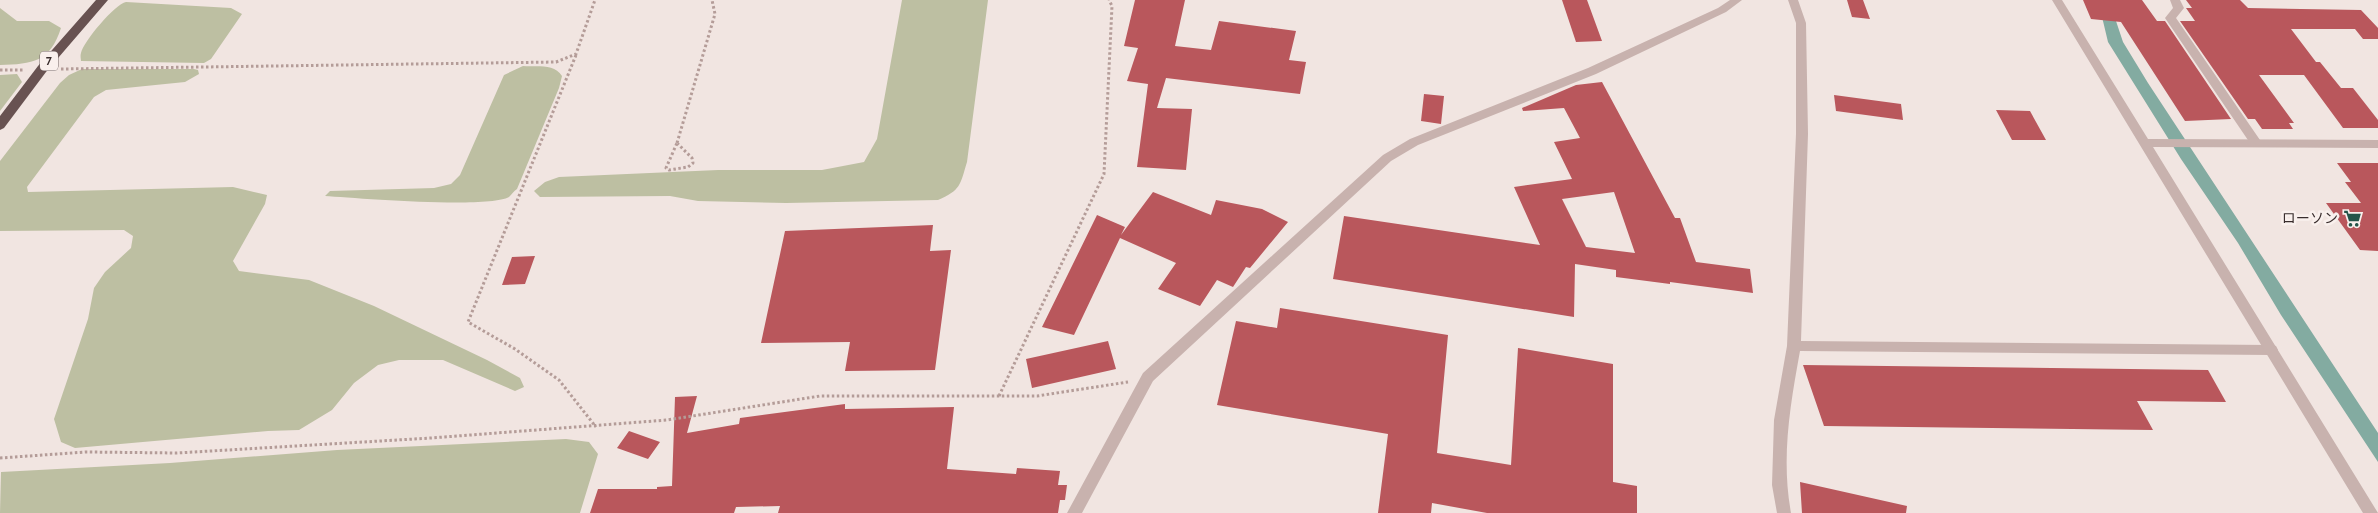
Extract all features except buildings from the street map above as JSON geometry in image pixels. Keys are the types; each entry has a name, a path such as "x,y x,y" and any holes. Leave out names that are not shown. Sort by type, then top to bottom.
{"highway":[{"name":"7","path":"0,125 42,69 102,0"}],"street":[{"path":"1074,513 1148,378 1387,158 1414,142 1592,71 1722,10 1737,0"},
{"path":"1784,513 1779,485 1782,420 1794,346 1802,134 1801,24 1793,0"},
{"path":"2057,0 2270,350 2372,513"},
{"path":"2175,0 2179,8 2170,18 2256,143"},
{"path":"2145,143 2378,144"},
{"path":"1794,346 2270,350"}],"path":[{"path":"595,0 576,54 468,322 515,349 559,380 596,427"},
{"path":"677,143 692,158 692,163 688,167 670,170 666,168 677,143 715,14 712,0"},
{"path":"999,396 1104,174 1112,6 1109,0"},
{"path":"42,69 556,62 576,54"},
{"path":"0,458 86,452 196,452 596,427 667,420 820,396 1037,396 1148,378"}],"green space":[{"path":"902,0 988,0 967,162 958,186 946,196 938,200 786,203 698,201 670,196 540,197 534,191 545,182 559,177 718,170 822,170 864,162 877,139"},
{"path":"126,2 231,8 242,14 211,59 204,63 81,61 83,48 93,33 107,16"},
{"path":"0,8 17,21 49,21 61,28 57,39 46,54 31,62 0,65"},
{"path":"523,66 550,67 562,76 559,88 517,189 509,197 475,202 449,202 325,196 330,191 434,188 451,184 460,175 504,75"},
{"path":"82,69 194,69 198,70 199,74 185,82 106,90 94,97 27,187 28,192 233,187 267,195 265,204 233,261 239,271 309,280 374,306 487,360 520,378 524,387 515,391 443,360 399,360 378,365 354,383 332,410 299,430 75,448 61,442 54,419 88,319 94,288 105,272 131,248 133,236 124,230 0,231 0,161 60,83 69,75"},
{"path":"17,74 22,82 0,111 0,75"},
{"path":"566,439 589,442 598,454 580,513 0,513 1,472 170,463 337,450"}],"water":[{"path":"2098,0 2109,0 2123,42 2148,83 2378,433 2378,462 2281,315 2238,243 2181,159 2108,42"}],"place":[{"name":"ローソン","path":"2352,218"}]}
